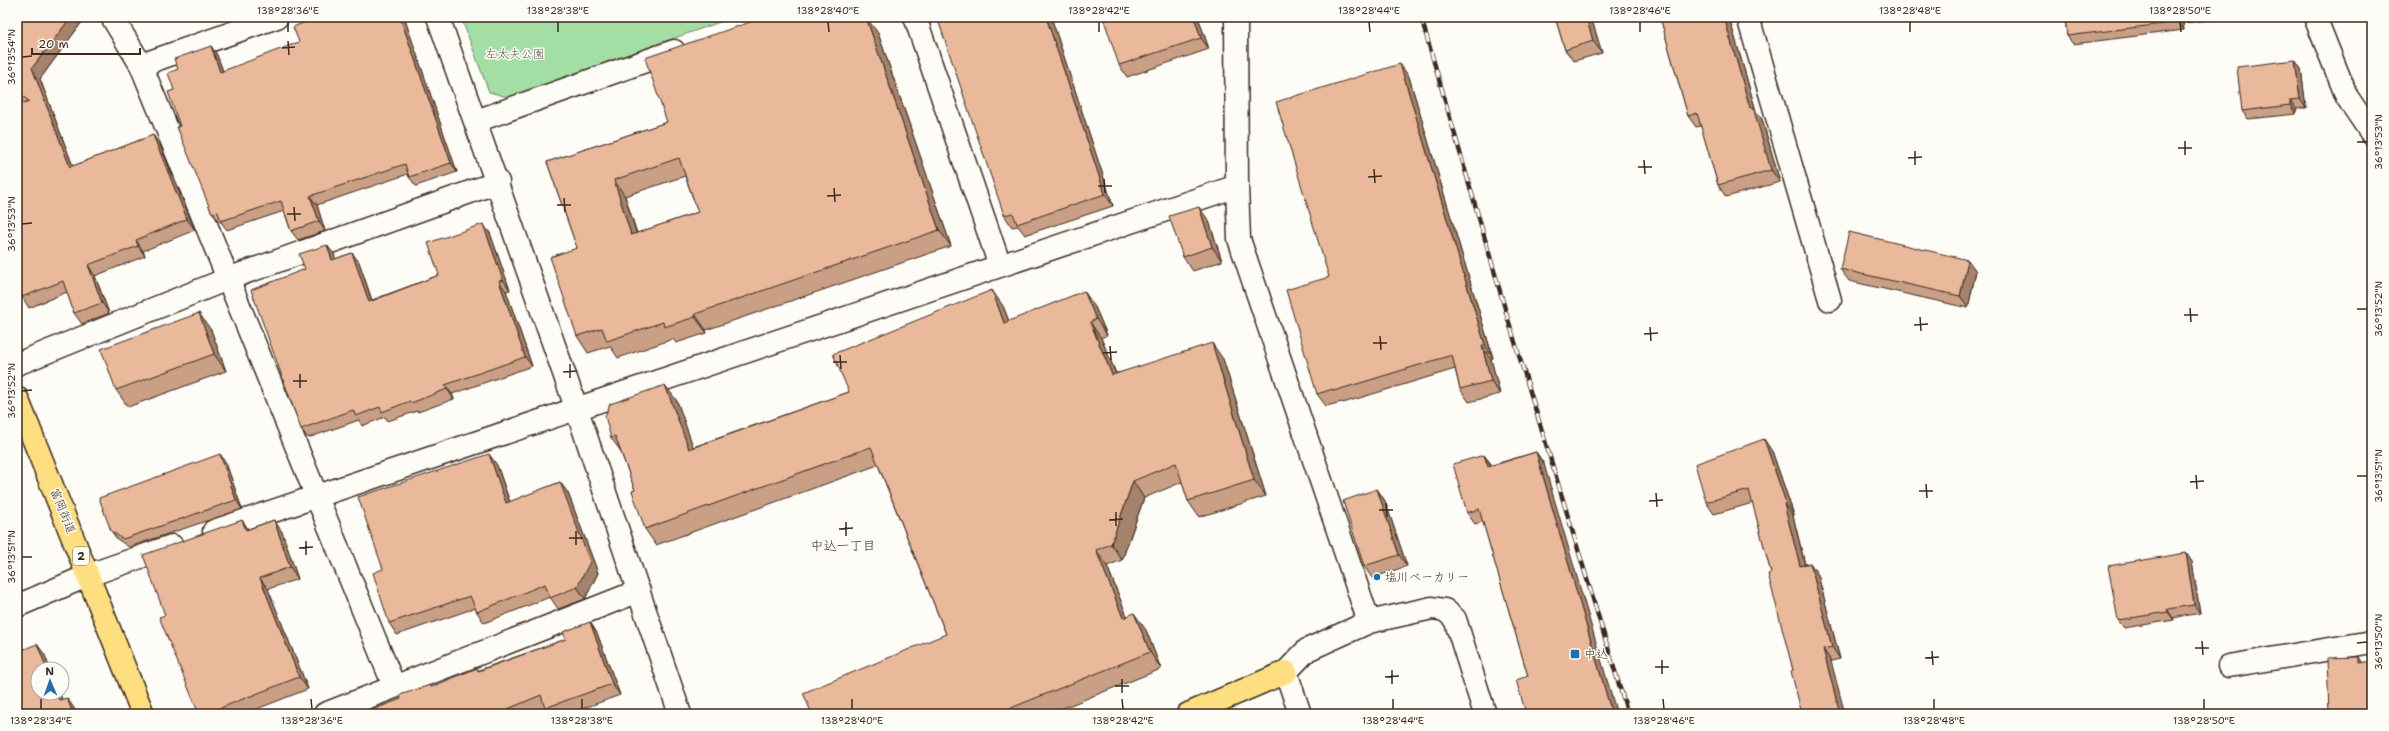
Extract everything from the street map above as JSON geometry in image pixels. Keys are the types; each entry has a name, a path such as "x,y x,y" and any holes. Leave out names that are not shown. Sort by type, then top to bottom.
{"main road":[{"name":"富岡街道","path":"17,398 143,714"},
{"path":"1188,714 1286,672"}],"street":[{"path":"112,17 141,65 230,278 316,496 394,686"},
{"path":"141,65 277,17"},
{"path":"438,17 498,182 680,714"},
{"path":"915,17 1000,266"},
{"path":"1236,17 1237,186 1239,239 1369,622"},
{"path":"1748,17 1830,300"},
{"path":"2315,17 2347,97 2372,134"},
{"path":"476,121 690,46"},
{"path":"17,364 230,278 498,182"},
{"path":"17,606 88,575 316,496 577,410 1237,186"},
{"path":"325,714 639,591"},
{"path":"1300,714 1286,672 1307,650 1369,622 1415,610 1432,608 1445,610 1455,619 1485,714"},
{"path":"2230,666 2372,642"}],"green space":[{"name":"左太夫公園","path":"461,17 734,17 508,97 489,92"}],"building":[{"path":"17,17 71,17 32,68 70,167 153,135 187,219 136,240 138,246 88,265 102,303 74,313 63,281 22,297 17,285 17,106 29,101 17,92"},
{"path":"318,17 400,17 451,163 409,177 405,164 310,196 319,221 291,231 281,201 221,221 218,212 214,213 211,211 177,127 180,126 168,92 174,90 168,73 178,69 174,59 211,46 220,72 299,42 293,27"},
{"path":"765,17 856,17 857,20 866,17 939,230 695,314 695,317 664,327 663,322 607,341 602,328 577,336 550,257 577,248 547,162 667,122 645,58","holes":["679,158 698,212 631,235 614,180"]},
{"path":"937,17 1046,17 1105,194 1017,224 1013,213 1004,215"},
{"path":"1103,17 1194,17 1201,38 1119,65"},
{"path":"1555,17 1586,17 1593,41 1565,50"},
{"path":"1660,17 1724,17 1750,108 1753,107 1771,170 1718,185 1697,113 1688,116"},
{"path":"2065,17 2178,17 2178,22 2067,36"},
{"path":"2295,60 2300,99 2290,100 2290,105 2242,111 2237,67"},
{"path":"1400,64 1485,345 1482,346 1491,381 1460,389 1452,355 1334,391 1333,389 1317,394 1286,290 1329,277 1276,102"},
{"path":"1199,207 1212,247 1183,257 1169,216"},
{"path":"483,224 503,280 499,281 525,357 445,385 447,389 411,403 410,401 382,412 380,407 356,416 353,410 301,429 251,290 305,269 299,254 327,245 332,260 352,253 369,302 439,275 428,243"},
{"path":"1849,232 1968,260 1960,296 1840,269"},
{"path":"992,290 1004,323 1084,291 1096,319 1090,322 1112,375 1212,343 1254,480 1188,501 1176,463 1133,481 1111,544 1096,550 1123,618 1134,613 1150,652 996,714 812,714 803,693 946,634 871,447 645,529 632,491 635,490 615,436 611,438 605,416 610,404 665,385 689,449 849,392 833,354"},
{"path":"199,313 214,354 116,390 101,349"},
{"path":"1764,439 1786,503 1784,504 1800,566 1810,563 1832,647 1823,649 1840,714 1802,714 1791,671 1793,670 1768,574 1771,573 1749,490 1706,502 1695,464"},
{"path":"1536,452 1612,714 1526,714 1516,680 1528,676 1479,509 1467,513 1453,464 1484,455 1488,467"},
{"path":"220,454 236,500 123,539 111,531 99,498"},
{"path":"489,454 506,503 560,482 590,562 577,587 550,598 545,584 477,612 470,596 389,623 373,573 383,569 358,497"},
{"path":"1377,489 1399,555 1364,566 1343,501"},
{"path":"242,520 246,530 274,520 290,567 260,578 299,677 205,714 199,714 159,617 165,615 143,555"},
{"path":"2186,553 2194,605 2167,609 2168,612 2118,620 2108,566"},
{"path":"590,622 612,684 545,708 541,695 496,714 361,714 401,699 400,695 430,685 431,687 477,668 478,671 566,639 563,632"},
{"path":"37,644 44,661 30,661 30,701 68,701 73,714 17,714 17,652"},
{"path":"2360,657 2360,663 2372,661 2372,714 2329,714 2327,658"}],"railway":[{"path":"1421,17 1508,319 1628,714"}],"place":[{"name":"塩川ベーカリー","path":"1377,577"},
{"name":"中込","path":"1575,654"}],"district":[{"name":"中込一丁目","path":"843,545"}]}
